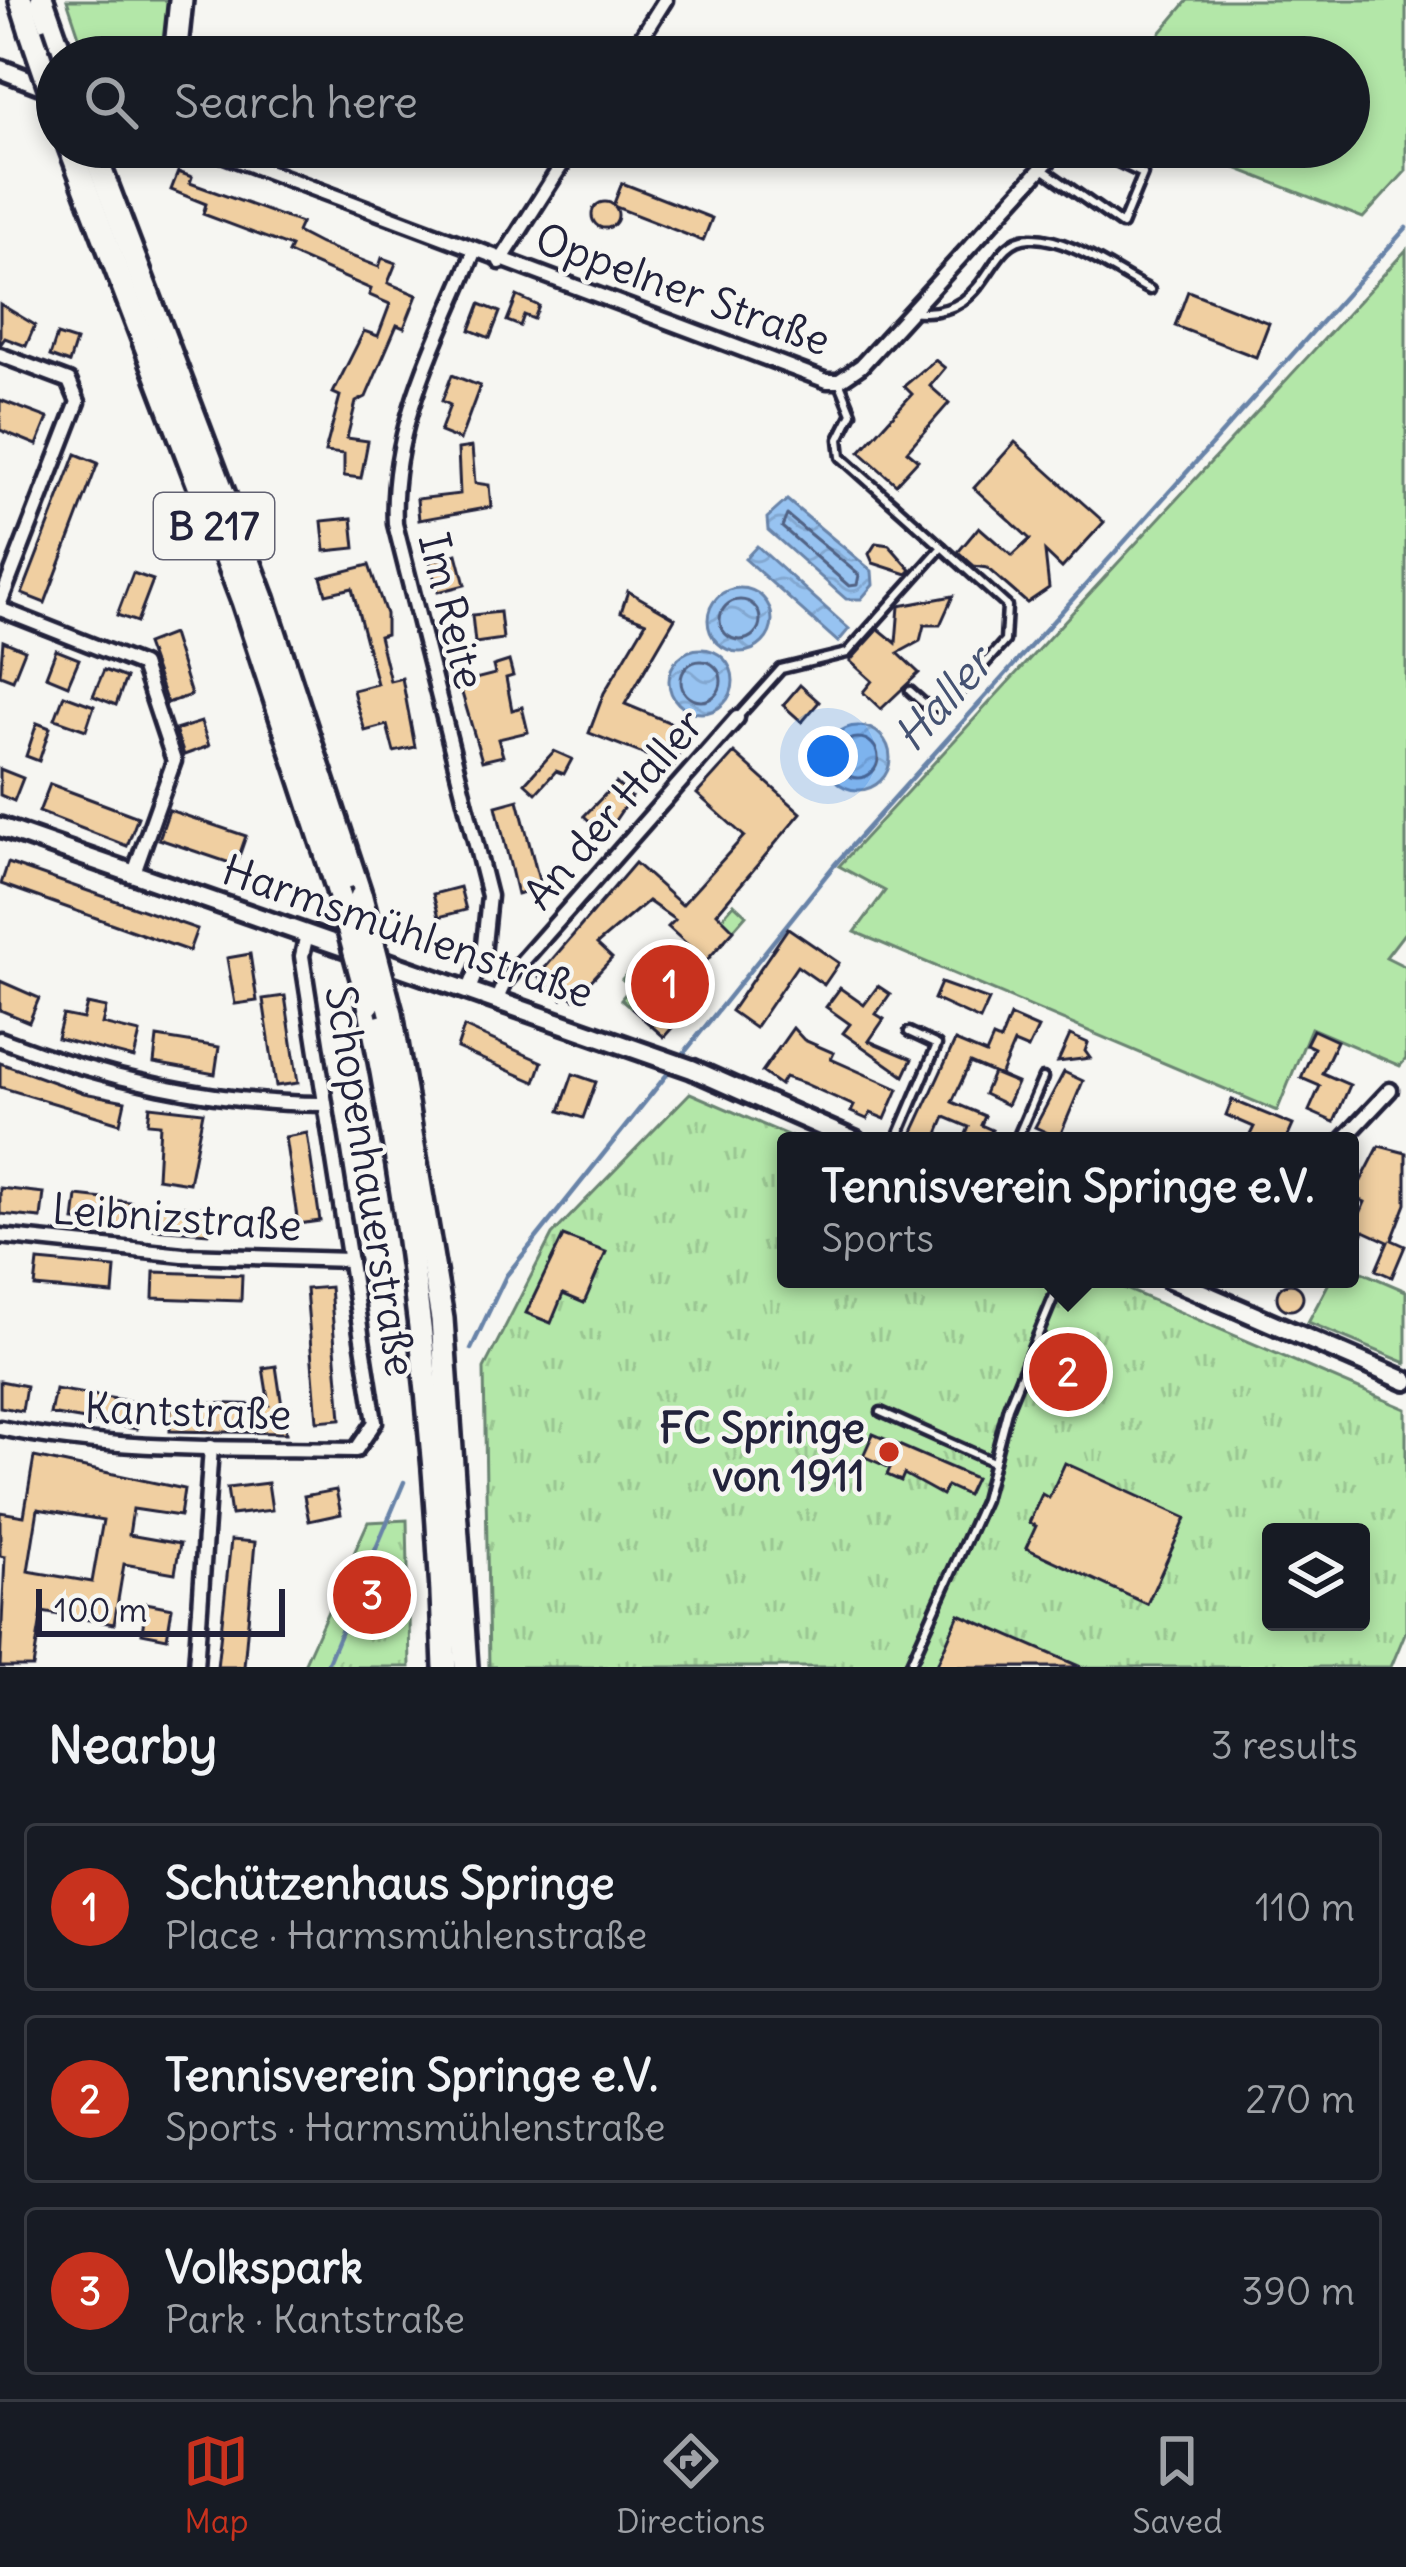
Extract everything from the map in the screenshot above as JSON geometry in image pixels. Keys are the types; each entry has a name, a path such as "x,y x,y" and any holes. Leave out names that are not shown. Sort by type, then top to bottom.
{"highway":[{"path":"21,0 36,47"},
{"path":"42,0 54,36"},
{"path":"178,36 182,0"},
{"name":"B 217","path":"78,168 243,602 338,890 369,1004 404,1186 421,1320 445,1667"},
{"name":"B 217","path":"99,168 263,598 361,897 392,1012 442,1319 466,1667"}],"street":[{"path":"642,36 665,0"},
{"path":"0,70 36,83"},
{"name":"Oppelner Straße","path":"257,168 813,379 839,381 861,366 907,310 952,272 1041,168"},
{"path":"500,262 560,168"},
{"name":"Im Reite","path":"468,992 484,955 489,896 395,524 393,486 409,409 474,252"},
{"path":"0,355 69,381 77,390 78,402 1,598 142,665 174,761 134,873"},
{"name":"An der Haller","path":"496,1001 505,981 737,718"},
{"name":"Harmsmühlenstraße","path":"0,827 654,1055 835,1132"},
{"name":"Schopenhauerstraße","path":"307,934 302,956 375,1422 370,1437"},
{"path":"0,1039 101,1073 168,1087 324,1104"},
{"path":"1350,1132 1390,1090"},
{"name":"Leibnizstraße","path":"0,1236 183,1255 350,1260"},
{"path":"1211,1288 1406,1381"},
{"name":"Kantstraße","path":"0,1429 54,1439 211,1447 356,1450 370,1437"},
{"path":"196,1667 211,1447"}],"lane":[{"path":"1041,168 1122,225 1143,174 1130,168"},
{"path":"907,310 950,310 977,291 1009,244 1030,238 1061,246 1150,290"},
{"path":"839,381 852,413 839,439 841,457 1007,606 1005,641 946,707 928,707 910,691"},
{"path":"737,718 781,669 848,653 942,547"},
{"path":"900,1132 937,1045 909,1032"},
{"path":"1020,1132 1043,1078"},
{"path":"909,1667 984,1500 1008,1407 1057,1288"},
{"path":"880,1412 993,1462"}],"green space":[{"path":"67,0 172,0 167,36 79,36"},
{"path":"1188,0 1406,0 1406,171 1363,218 1236,168 1370,168 1370,36 1158,36"},
{"path":"1406,250 1406,931 1386,957 1406,967 1406,1059 1400,1066 1311,1028 1277,1111 855,932 885,891 839,866"},
{"path":"734,904 746,915 681,990 693,1002 676,1021 634,1010 621,999 631,987 622,979 637,962 658,980 677,952 686,959"},
{"path":"690,1093 780,1132 777,1288 1124,1288 1406,1409 1406,1631 1391,1667 489,1667 484,1368 552,1235"},
{"path":"1359,1271 1406,1291 1406,1363 1308,1322 1326,1288 1359,1288"},
{"path":"407,1520 410,1667 303,1667 368,1522"}],"water":[{"path":"787,500 872,571 873,585 861,599 846,599 768,530 767,518"},
{"path":"757,546 849,629 838,642 745,559"},
{"path":"740,588 763,597 772,620 763,643 740,652 717,643 708,620 717,597"},
{"path":"701,649 724,658 733,681 724,704 701,713 678,704 669,681 678,658"},
{"path":"858,726 881,735 890,758 881,781 858,790 835,781 826,758 835,735"}],"building":[{"path":"178,172 192,177 190,183 301,223 297,232 320,244 379,267 382,258 396,263 388,283 417,295 404,328 397,325 366,397 356,402 347,438 368,441 361,478 344,476 344,454 325,452 340,396 333,393 364,331 378,336 390,304 369,295 371,289 288,253 291,247 203,214 206,204 171,190"},
{"path":"622,183 712,218 703,241 613,206"},
{"path":"605,202 618,215 605,228 592,215"},
{"path":"1188,291 1269,323 1256,357 1175,326"},
{"path":"517,296 539,306 534,319 524,315 520,326 507,321"},
{"path":"0,304 35,325 26,346 5,338 0,345"},
{"path":"480,304 500,312 490,338 470,330"},
{"path":"57,335 76,341 69,363 50,356"},
{"path":"935,360 945,368 930,386 949,403 907,451 918,460 896,484 860,452 912,394 904,386"},
{"path":"452,375 480,386 460,440 440,432 450,405 442,401"},
{"path":"0,400 48,418 37,445 0,430"},
{"path":"1015,442 1104,522 1062,568 1045,552 1049,588 1027,603 987,568 974,566 958,552 979,527 1012,556 1030,539 974,488"},
{"path":"472,447 475,483 489,485 491,507 419,520 417,499 460,494 458,449"},
{"path":"76,454 98,463 45,603 22,594"},
{"path":"352,518 355,548 325,551 322,521"},
{"path":"876,543 889,545 911,570 907,574 873,563 869,554"},
{"path":"457,554 465,585 438,592 430,561"},
{"path":"369,565 386,614 386,634 379,636 390,681 402,678 415,747 394,752 387,725 365,731 356,702 353,690 377,684 352,588 326,594 321,577"},
{"path":"133,573 153,580 137,622 117,615"},
{"path":"628,591 675,618 625,704 688,730 674,766 589,733 604,693 646,622 621,612"},
{"path":"953,596 940,625 924,625 920,641 898,653 919,673 881,709 863,692 872,681 850,661 879,629 896,643 899,606"},
{"path":"500,612 503,639 475,643 472,615"},
{"path":"172,634 191,695 167,703 146,644"},
{"path":"3,641 25,650 13,680 0,675"},
{"path":"56,650 79,659 68,685 46,676"},
{"path":"509,661 513,676 506,678 512,710 522,707 528,732 498,739 503,756 482,761 459,683 495,674 493,666"},
{"path":"104,670 126,678 116,705 93,696"},
{"path":"800,685 819,702 802,722 783,705"},
{"path":"64,695 94,706 86,730 55,719"},
{"path":"201,722 209,746 184,755 175,730"},
{"path":"37,723 50,728 39,761 26,756"},
{"path":"554,751 572,759 564,774 556,771 536,793 525,783"},
{"path":"734,753 801,813 717,913 734,930 672,999 686,1012 664,1037 632,1009 689,946 668,927 675,920 648,901 597,944 612,958 574,999 567,993 562,999 538,976 635,863 682,905 744,836 697,794"},
{"path":"0,769 23,778 14,801 0,795"},
{"path":"616,783 631,797 605,835 584,816"},
{"path":"50,784 138,817 127,846 39,812"},
{"path":"518,800 541,888 517,894 496,806"},
{"path":"169,810 246,836 236,865 159,839"},
{"path":"8,863 197,929 189,951 1,884"},
{"path":"460,887 466,910 439,917 433,894"},
{"path":"788,928 839,963 824,985 797,966 755,1028 731,1011"},
{"path":"250,954 257,1001 235,1004 227,958"},
{"path":"0,981 39,998 29,1022 0,1010"},
{"path":"941,983 989,1000 980,1020 934,999"},
{"path":"878,986 890,994 876,1014 884,1019 869,1041 912,1059 904,1076 843,1033 850,1024 826,1007 840,988 864,1005"},
{"path":"285,996 298,1083 276,1086 263,999"},
{"path":"87,1004 106,1008 102,1024 140,1033 134,1058 57,1038 63,1015 83,1019"},
{"path":"1010,1016 1038,1028 1028,1049 1014,1043 1000,1076 970,1063 952,1102 985,1116 981,1125 991,1132 967,1132 969,1127 945,1117 939,1132 913,1132 955,1041 986,1054 993,1038 1000,1041"},
{"path":"464,1027 542,1062 535,1082 457,1048"},
{"path":"793,1028 804,1040 834,1053 831,1059 898,1089 885,1119 871,1113 867,1119 851,1112 854,1106 803,1083 785,1077 780,1085 762,1072"},
{"path":"1313,1030 1337,1041 1322,1073 1350,1085 1334,1122 1309,1111 1320,1086 1301,1078 1314,1048 1306,1044"},
{"path":"1070,1035 1088,1043 1085,1051 1090,1058 1058,1062"},
{"path":"157,1037 219,1047 215,1074 154,1063"},
{"path":"0,1063 84,1093 125,1101 120,1123 0,1087"},
{"path":"1064,1072 1083,1081 1062,1132 1035,1127"},
{"path":"993,1073 1017,1083 1007,1105 984,1094"},
{"path":"573,1074 596,1082 583,1118 560,1111"},
{"path":"1232,1100 1293,1125 1290,1132 1252,1132 1254,1127 1226,1115"},
{"path":"150,1106 203,1112 189,1183 157,1178 160,1124 148,1123"},
{"path":"307,1133 320,1221 298,1224 285,1137"},
{"path":"1379,1146 1406,1153 1406,1204 1392,1240 1405,1246 1392,1277 1376,1270 1388,1242 1364,1231 1359,1242 1359,1216 1365,1202 1359,1199 1361,1181"},
{"path":"0,1188 44,1193 41,1218 0,1214"},
{"path":"77,1196 131,1202 128,1227 74,1221"},
{"path":"155,1204 209,1208 208,1233 154,1229"},
{"path":"563,1236 606,1252 584,1303 563,1294 551,1323 526,1313"},
{"path":"38,1261 115,1268 113,1294 35,1287"},
{"path":"154,1272 242,1275 241,1301 153,1298"},
{"path":"330,1287 341,1419 317,1421 306,1289"},
{"path":"1281,1288 1302,1292 1302,1302 1295,1309 1285,1309 1278,1302"},
{"path":"1064,1350 1092,1362 1074,1402 1046,1390"},
{"path":"276,1366 286,1433 170,1431 171,1402 269,1405 263,1368"},
{"path":"0,1381 26,1386 22,1411 0,1407"},
{"path":"55,1389 141,1403 137,1429 50,1414"},
{"path":"873,1434 975,1478 967,1495 947,1486 942,1495 904,1474 901,1481 887,1475 890,1468 863,1456"},
{"path":"34,1457 184,1489 180,1516 133,1509 129,1535 180,1544 175,1573 124,1564 114,1624 42,1612 33,1667 0,1667 5,1557 0,1556 0,1512 24,1516","holes":["38,1509 103,1520 92,1582 28,1571"]},
{"path":"1065,1463 1186,1518 1147,1604 1026,1548 1036,1526 1029,1523 1042,1494 1049,1498"},
{"path":"268,1483 272,1510 231,1515 227,1488"},
{"path":"336,1490 341,1514 309,1521 304,1496"},
{"path":"231,1540 255,1542 244,1667 217,1667"},
{"path":"146,1603 172,1608 167,1638 142,1633"},
{"path":"959,1614 1081,1667 936,1667"}],"waterway":[{"name":"Haller","path":"680,1058 836,863 1406,228"},
{"name":"Haller","path":"471,1349 506,1276 673,1067"},
{"name":"Haller","path":"326,1667 404,1482"}],"place":[{"name":"Schützenhaus Springe","path":"670,984"},
{"name":"Tennisverein Springe e.V.","path":"1068,1372"},
{"name":"FC Springe von 1911","path":"889,1452"},
{"name":"Volkspark","path":"372,1595"}]}
